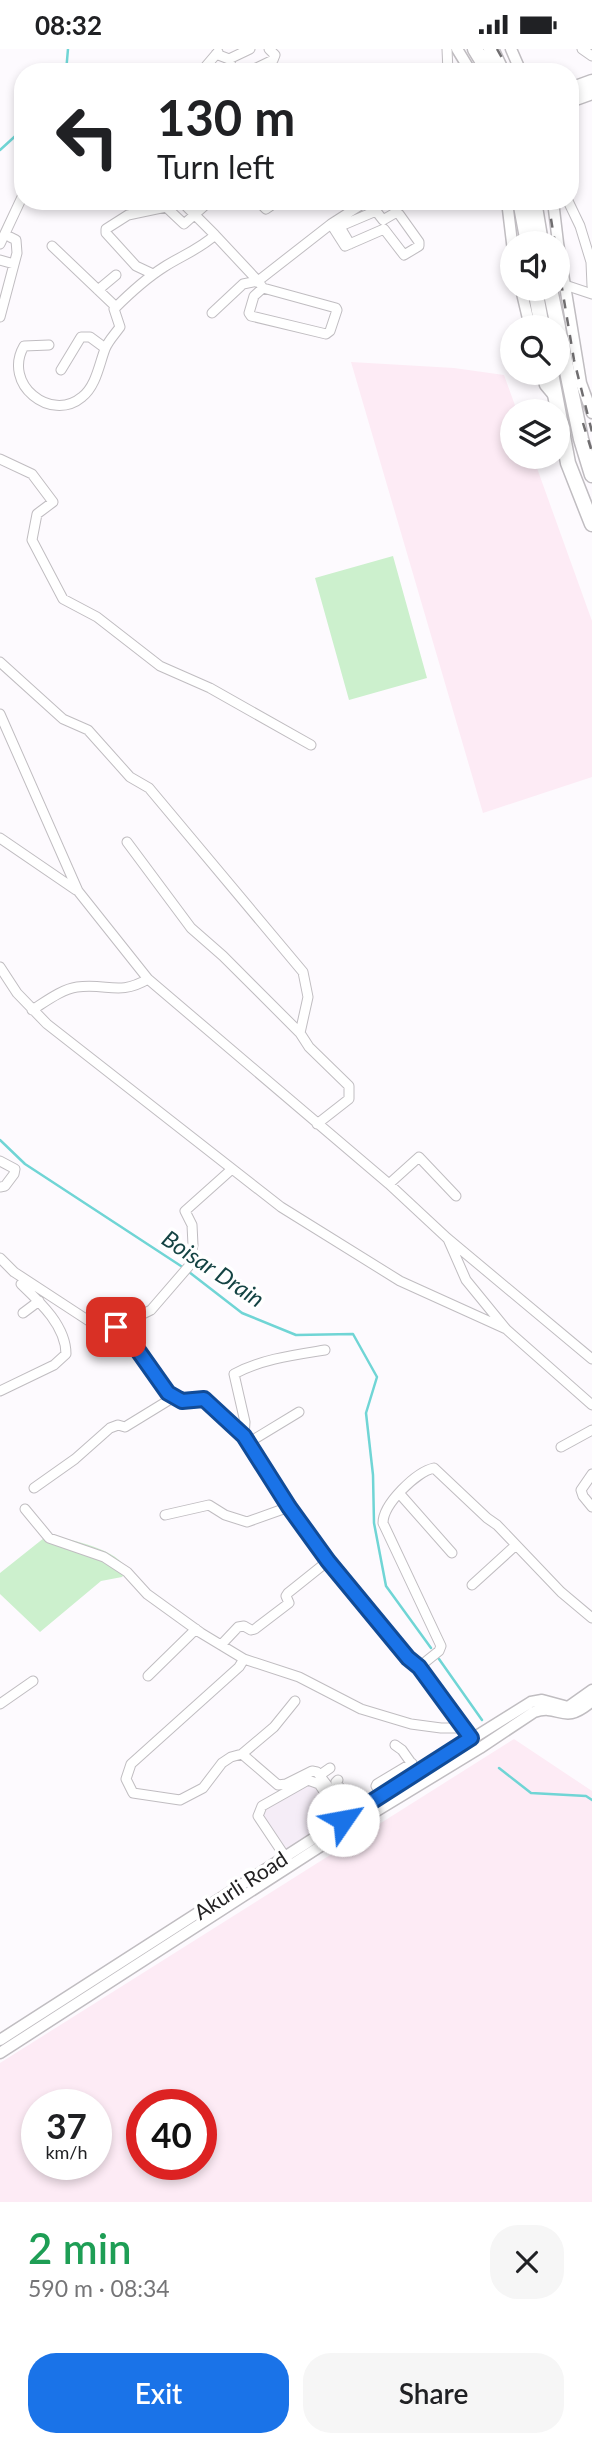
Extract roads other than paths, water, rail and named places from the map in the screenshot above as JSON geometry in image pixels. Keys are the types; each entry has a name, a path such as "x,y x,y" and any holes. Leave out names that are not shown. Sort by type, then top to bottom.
{"highway":[{"path":"522,210 525,231"},
{"path":"536,210 539,231"},
{"path":"570,358 583,389 582,439 592,475"},
{"path":"570,468 592,524"}],"street":[{"path":"229,59 250,49"},
{"path":"267,63 273,60 275,55 268,49"},
{"path":"582,49 592,57"},
{"path":"218,52 229,59 230,63"},
{"path":"0,244 16,210"},
{"path":"147,210 128,215 106,229 106,233 136,266 153,274"},
{"path":"174,210 184,224 200,210"},
{"path":"190,210 261,284"},
{"path":"212,313 243,284 261,284 336,308 327,334 251,316 249,313 261,284 331,224 353,210"},
{"path":"508,210 511,231"},
{"path":"554,210 557,231"},
{"path":"572,210 591,262 592,286"},
{"path":"331,224 345,246 350,244 384,224 376,211 340,227 350,244"},
{"path":"49,345 24,346 21,350 20,379 29,392 50,405 80,399 91,387 105,348 120,327 114,309 140,283 215,235"},
{"path":"0,317 18,253 16,240 10,237"},
{"path":"52,246 116,307"},
{"path":"0,260 15,264"},
{"path":"98,290 116,275"},
{"path":"570,287 592,295"},
{"path":"568,301 583,389 592,413"},
{"path":"61,370 81,337 89,337 105,348"},
{"path":"545,385 556,399"},
{"path":"0,459 32,474 53,502 37,514 32,540 63,599 97,617 160,666 210,688 312,745"},
{"path":"0,662 63,719 88,730 130,777 149,788 298,965 303,972 308,997 300,1033"},
{"path":"0,714 78,891 148,979 389,1184 447,1238 592,1359"},
{"path":"0,838 78,891"},
{"path":"127,842 191,928 223,956 349,1086 349,1099 317,1124"},
{"path":"0,967 32,1010 47,1024 281,1207 400,1281 506,1329"},
{"path":"32,1010 73,987 99,985 120,989 134,987 148,979"},
{"path":"389,1184 419,1157 456,1196"},
{"path":"0,1161 15,1169 5,1187 0,1187"},
{"path":"0,1258 14,1272 92,1324 116,1327 151,1310 187,1269 193,1245 192,1225 185,1211 232,1169"},
{"path":"447,1238 466,1280 506,1329 592,1405"},
{"path":"0,1391 54,1365 66,1354 66,1342 39,1301 21,1284"},
{"path":"23,1313 39,1301"},
{"path":"116,1327 132,1342 168,1393 182,1401 204,1399 246,1440 328,1561 408,1658 419,1667 464,1728 474,1737 477,1753"},
{"path":"246,1440 245,1422 234,1374 279,1358 324,1350"},
{"path":"34,1488 75,1459 110,1427 125,1427 174,1397"},
{"path":"246,1440 299,1412"},
{"path":"561,1447 592,1430"},
{"path":"419,1667 439,1651 441,1646 383,1523 383,1514 399,1493 424,1470 434,1468 498,1525 561,1592 592,1618"},
{"path":"592,1474 581,1490 592,1507"},
{"path":"399,1493 452,1553"},
{"path":"165,1515 209,1505 226,1515 247,1522 289,1507"},
{"path":"25,1509 49,1538 104,1557 127,1572 147,1594 244,1659 299,1677 361,1709 411,1724 464,1728"},
{"path":"472,1585 516,1545"},
{"path":"221,1645 238,1627 255,1629 289,1603 286,1596 288,1593 328,1561"},
{"path":"148,1676 196,1629"},
{"path":"244,1659 239,1667 131,1765 126,1779 133,1793 180,1800 203,1788 222,1763 242,1754 274,1727 295,1701"},
{"path":"0,1704 33,1681"},
{"name":"Akurli Road","path":"350,1819 382,1795 531,1702 542,1700 568,1707 592,1690"},
{"name":"Akurli Road","path":"0,2053 29,2028 288,1861 421,1770 477,1753 534,1712 542,1709 571,1715 592,1701"},
{"path":"395,1745 421,1770"},
{"path":"242,1754 278,1785 286,1784 312,1770 320,1775 334,1792 350,1819"},
{"path":"320,1775 330,1768"},
{"path":"288,1861 258,1816 262,1806 308,1780 313,1780 350,1819"},
{"path":"334,1792 340,1788 336,1781 338,1780"},
{"name":"Akurli Road","path":"0,2040 29,2028"}],"waterway":[{"path":"67,63 68,49"},
{"path":"0,150 14,137"},
{"name":"Boisar Drain","path":"0,1140 25,1164 184,1268"},
{"name":"Boisar Drain","path":"189,1272 242,1313 296,1335 353,1334 377,1377 366,1413 373,1475 374,1523 386,1586 431,1648"},
{"name":"Boisar Drain","path":"439,1659 482,1720"},
{"path":"499,1768 531,1793 586,1796 592,1800"}],"railway":[{"path":"497,49 505,63"},
{"path":"550,210 553,231"},
{"path":"564,301 574,360 592,432"},
{"path":"583,423 592,452"}]}
